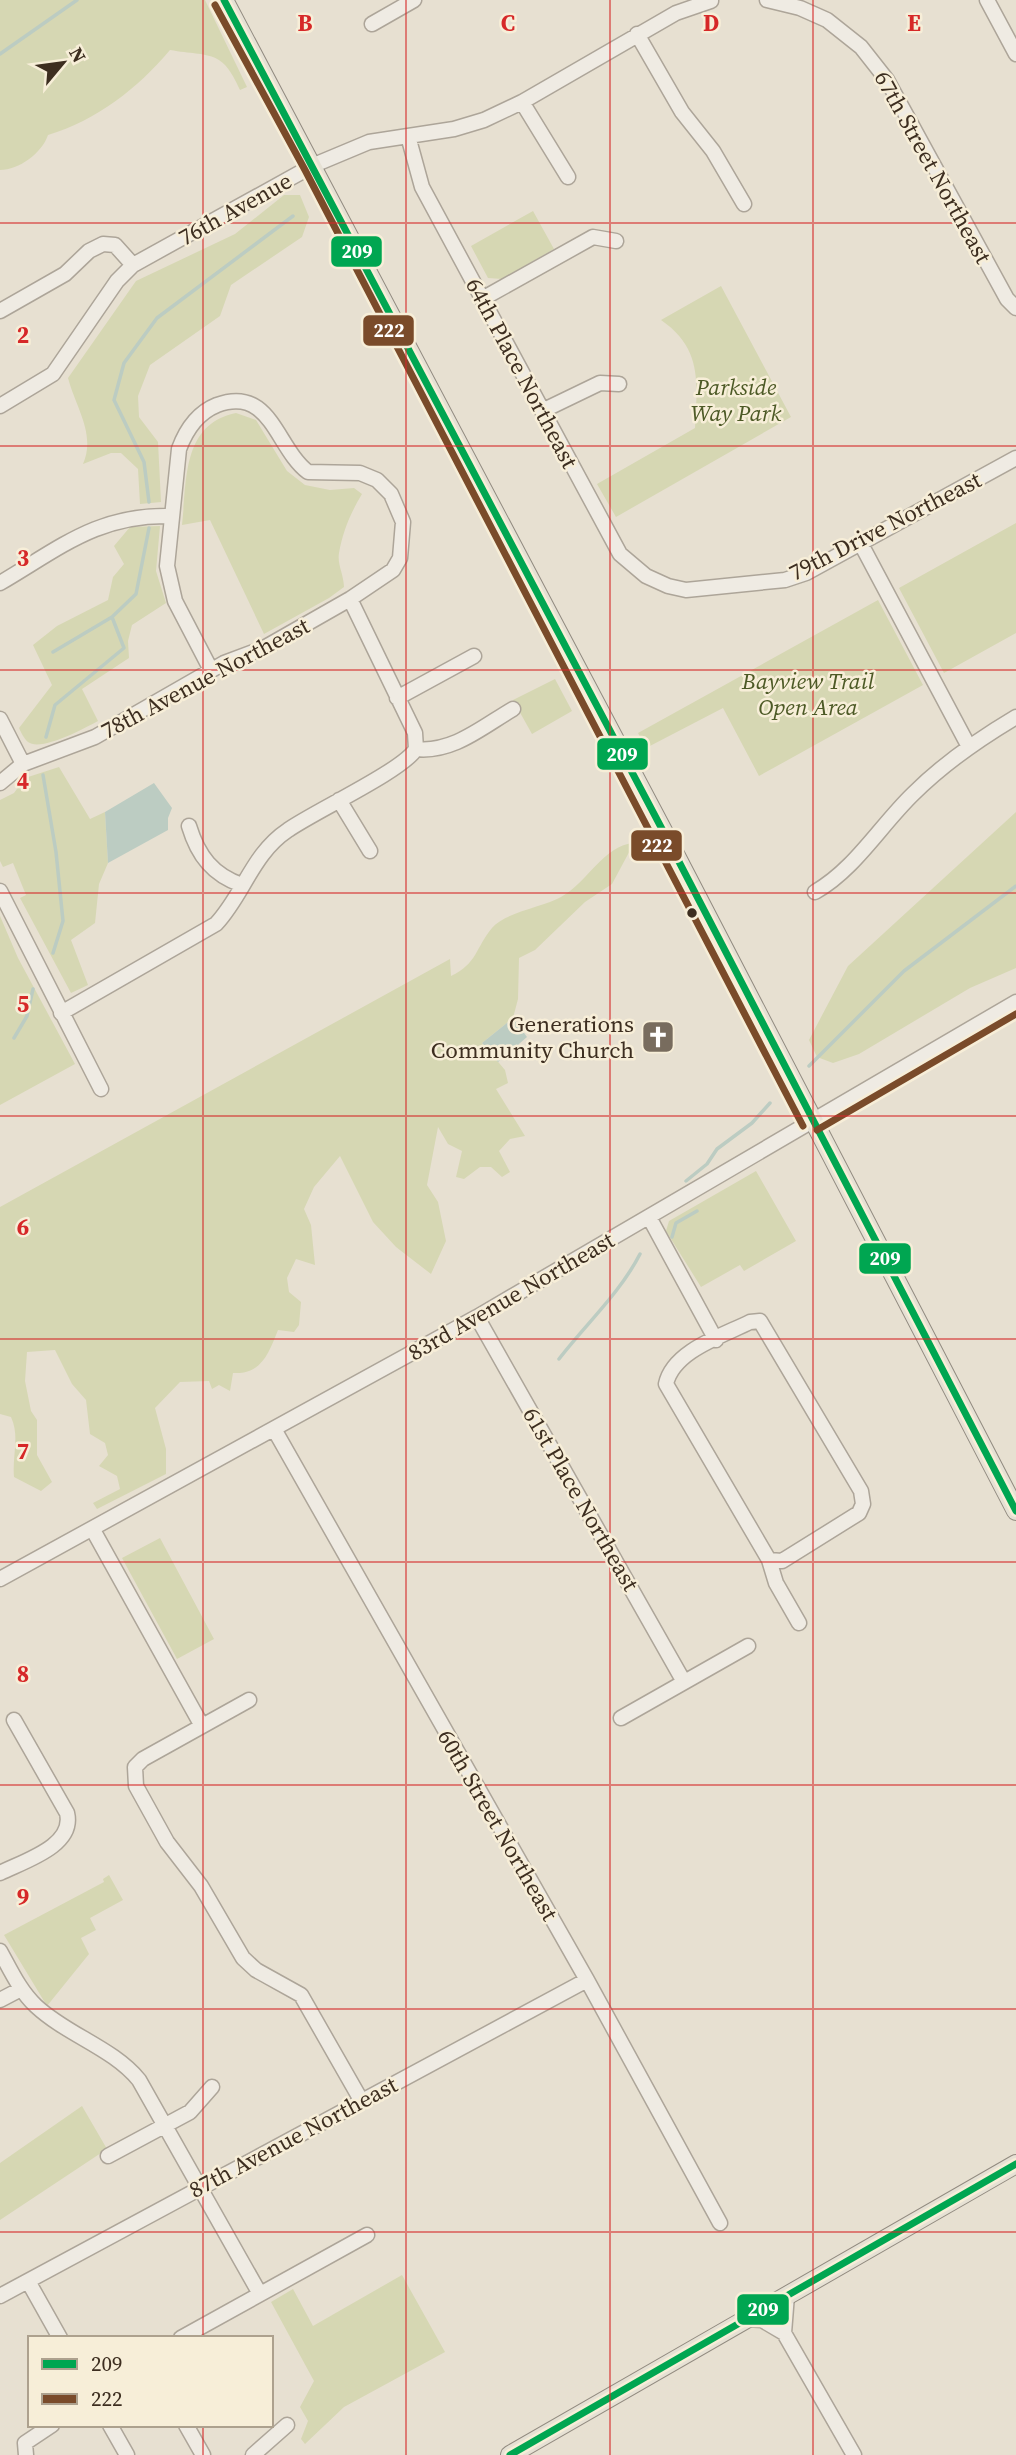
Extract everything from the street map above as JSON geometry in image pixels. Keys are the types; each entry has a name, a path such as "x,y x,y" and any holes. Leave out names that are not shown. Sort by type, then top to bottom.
{"main road":[{"path":"224,0 314,165 1016,1511"},
{"path":"510,2455 1016,2164"}],"street":[{"path":"372,24 414,0"},
{"name":"76th Avenue","path":"0,407 53,374 117,281 133,265 314,165 369,142 454,129 484,120 522,102 676,13 714,0"},
{"name":"67th Street Northeast","path":"767,0 802,4 827,20 861,47 887,79 1007,299 1016,308"},
{"path":"987,0 1016,54"},
{"path":"637,34 682,111 713,151 744,204"},
{"path":"522,102 568,177"},
{"name":"64th Place Northeast","path":"408,135 422,187 620,554 646,576 668,586"},
{"path":"482,299 593,237 615,241"},
{"path":"0,311 65,274 89,251 103,244 115,245 133,265"},
{"path":"542,411 600,383 619,384"},
{"name":"78th Avenue Northeast","path":"0,783 23,764 95,737 211,670 249,656 381,580 393,570 400,558 403,523 391,494 377,480 360,473 308,472 291,456 273,422 260,410 244,402 215,406 200,414 185,433 178,449 171,516"},
{"name":"79th Drive Northeast","path":"668,586 699,589 785,580 806,573 1016,458"},
{"path":"0,583 106,523 126,517 171,516 167,566 170,585 211,670"},
{"path":"860,544 968,746"},
{"path":"349,599 380,656 415,733 416,749"},
{"path":"397,698 474,656"},
{"path":"61,1013 203,935 226,913 254,863 272,842 398,765 416,749 435,751 448,748 513,709"},
{"path":"815,891 835,880 913,794 968,746 1016,717"},
{"path":"0,719 23,764"},
{"path":"338,800 370,851"},
{"path":"189,826 197,851 223,877 242,885"},
{"path":"0,891 101,1089"},
{"name":"83rd Avenue Northeast","path":"0,1579 477,1317 1016,1002"},
{"path":"649,1217 716,1339"},
{"name":"61st Place Northeast","path":"477,1317 684,1682"},
{"path":"769,1560 782,1561 859,1513 863,1504 860,1491 760,1321 750,1322 716,1339 671,1368 666,1384 769,1560 776,1583 799,1623"},
{"name":"60th Street Northeast","path":"274,1429 587,1980 720,2222"},
{"path":"93,1530 202,1726"},
{"path":"621,1718 748,1646"},
{"path":"249,1700 143,1759 133,1772 136,1786 167,1842 201,1886 243,1958 256,1970 301,1995 361,2101"},
{"path":"0,1873 56,1843 68,1830 67,1813 14,1720"},
{"path":"0,1951 21,1989 46,2015 134,2074 166,2125 260,2294"},
{"name":"87th Avenue Northeast","path":"0,2296 587,1980"},
{"path":"0,2000 21,1989"},
{"path":"108,2156 190,2112 212,2087"},
{"path":"185,2336 367,2235"},
{"path":"28,2281 59,2336"},
{"path":"787,2295 783,2315 784,2333 854,2455"},
{"path":"746,2319 762,2320 784,2333"},
{"path":"253,2455 287,2425"},
{"path":"25,2449 50,2427"},
{"path":"111,2427 127,2455"},
{"path":"187,2427 203,2455"}],"green space":[{"path":"0,0 205,0 247,87 240,90 227,67 214,57 170,50 144,78 115,102 83,121 48,135 41,148 22,164 0,170"},
{"path":"284,195 300,195 309,217 302,237 231,285 220,316 150,365 138,396 139,417 158,442 161,502 140,504 138,469 121,453 111,453 83,464 86,432 68,378 136,281 235,234"},
{"path":"533,211 554,249 502,279 488,278 471,246"},
{"name":"Parkside Way Park","path":"721,286 791,417 616,517 597,484 695,428 696,382 691,355 675,331 661,320"},
{"path":"236,413 256,420 287,471 305,485 330,490 354,488 362,494 348,523 339,553 344,587 264,634 210,520 182,525 187,473 197,441 205,429 218,419"},
{"name":"Bayview Trail Open Area","path":"1016,523 1016,633 944,673 899,588"},
{"path":"160,526 156,571 166,603 132,625 128,641 129,658 82,689 98,721 52,742 28,742 19,728 52,685 33,645 57,626 108,600 113,577 124,564 114,546 130,527"},
{"name":"Bayview Trail Open Area","path":"878,600 923,685 759,776 723,708 646,748 638,733"},
{"path":"555,679 572,711 532,734 513,700"},
{"path":"59,767 90,819 105,812 108,863 99,884 95,923 71,940 88,985 71,993 20,898 26,895 13,863 3,867 0,861 0,800 14,793 25,778"},
{"path":"1016,812 1016,968 970,988 859,1054 833,1063 817,1057 809,1040 848,966"},
{"path":"634,843 612,884 585,902 535,950 519,958 518,999 513,1018 482,1043 505,1070 508,1083 496,1089 525,1136 510,1139 499,1151 510,1172 502,1177 491,1167 480,1167 464,1179 456,1177 462,1151 448,1144 438,1127 427,1185 438,1202 446,1241 431,1274 396,1247 373,1222 340,1156 314,1187 304,1209 311,1225 315,1265 296,1259 287,1278 289,1292 301,1302 299,1325 294,1332 278,1330 258,1366 243,1373 233,1373 230,1391 219,1385 212,1389 209,1381 180,1382 155,1408 166,1449 166,1474 97,1509 93,1503 120,1489 117,1476 99,1466 108,1455 105,1443 90,1434 86,1400 72,1384 55,1350 27,1352 25,1381 31,1411 37,1420 37,1455 52,1482 41,1491 14,1477 14,1424 11,1417 0,1414 0,1207 450,959 451,976 460,971 471,961 498,922 561,897 614,850"},
{"path":"0,916 18,958 75,1064 0,1105"},
{"path":"756,1171 796,1241 744,1271 740,1265 701,1287 666,1231 669,1221"},
{"path":"160,1538 214,1639 177,1659 122,1558"},
{"path":"109,1875 123,1900 90,1918 96,1930 81,1938 89,1954 47,2006 4,1935 104,1882 103,1879"},
{"path":"82,2106 107,2149 0,2220 0,2163"},
{"path":"402,2275 445,2352 344,2407 305,2444 301,2439 308,2421 300,2407 314,2381 271,2302 293,2289 313,2326"}],"shaded area":[{"path":"154,783 172,808 168,818 168,830 108,863 105,812"},
{"path":"513,1018 527,1037 498,1062 482,1043"}],"waterway":[{"path":"0,54 77,0"},
{"path":"149,502 144,462 114,400 124,363 157,318 293,216"},
{"path":"46,737 55,705 124,648 112,617 136,594 149,528"},
{"path":"53,652 112,617"},
{"path":"43,775 56,852 63,921 53,953"},
{"path":"809,1066 904,971 1016,886"},
{"path":"14,1038 27,1016 33,989"},
{"path":"686,1181 707,1164 717,1149 752,1123 770,1103"},
{"path":"672,1237 676,1223 697,1211"},
{"path":"559,1359 613,1295 640,1254"}],"transit line":[{"name":"209","path":"224,0 662,829 1016,1511"},
{"name":"222","path":"215,5 305,170 803,1126"},
{"name":"222","path":"817,1130 1016,1014"},
{"name":"209","path":"510,2455 1016,2164"}],"place":[{"name":"Generations Community Church","path":"658,1037"}]}
